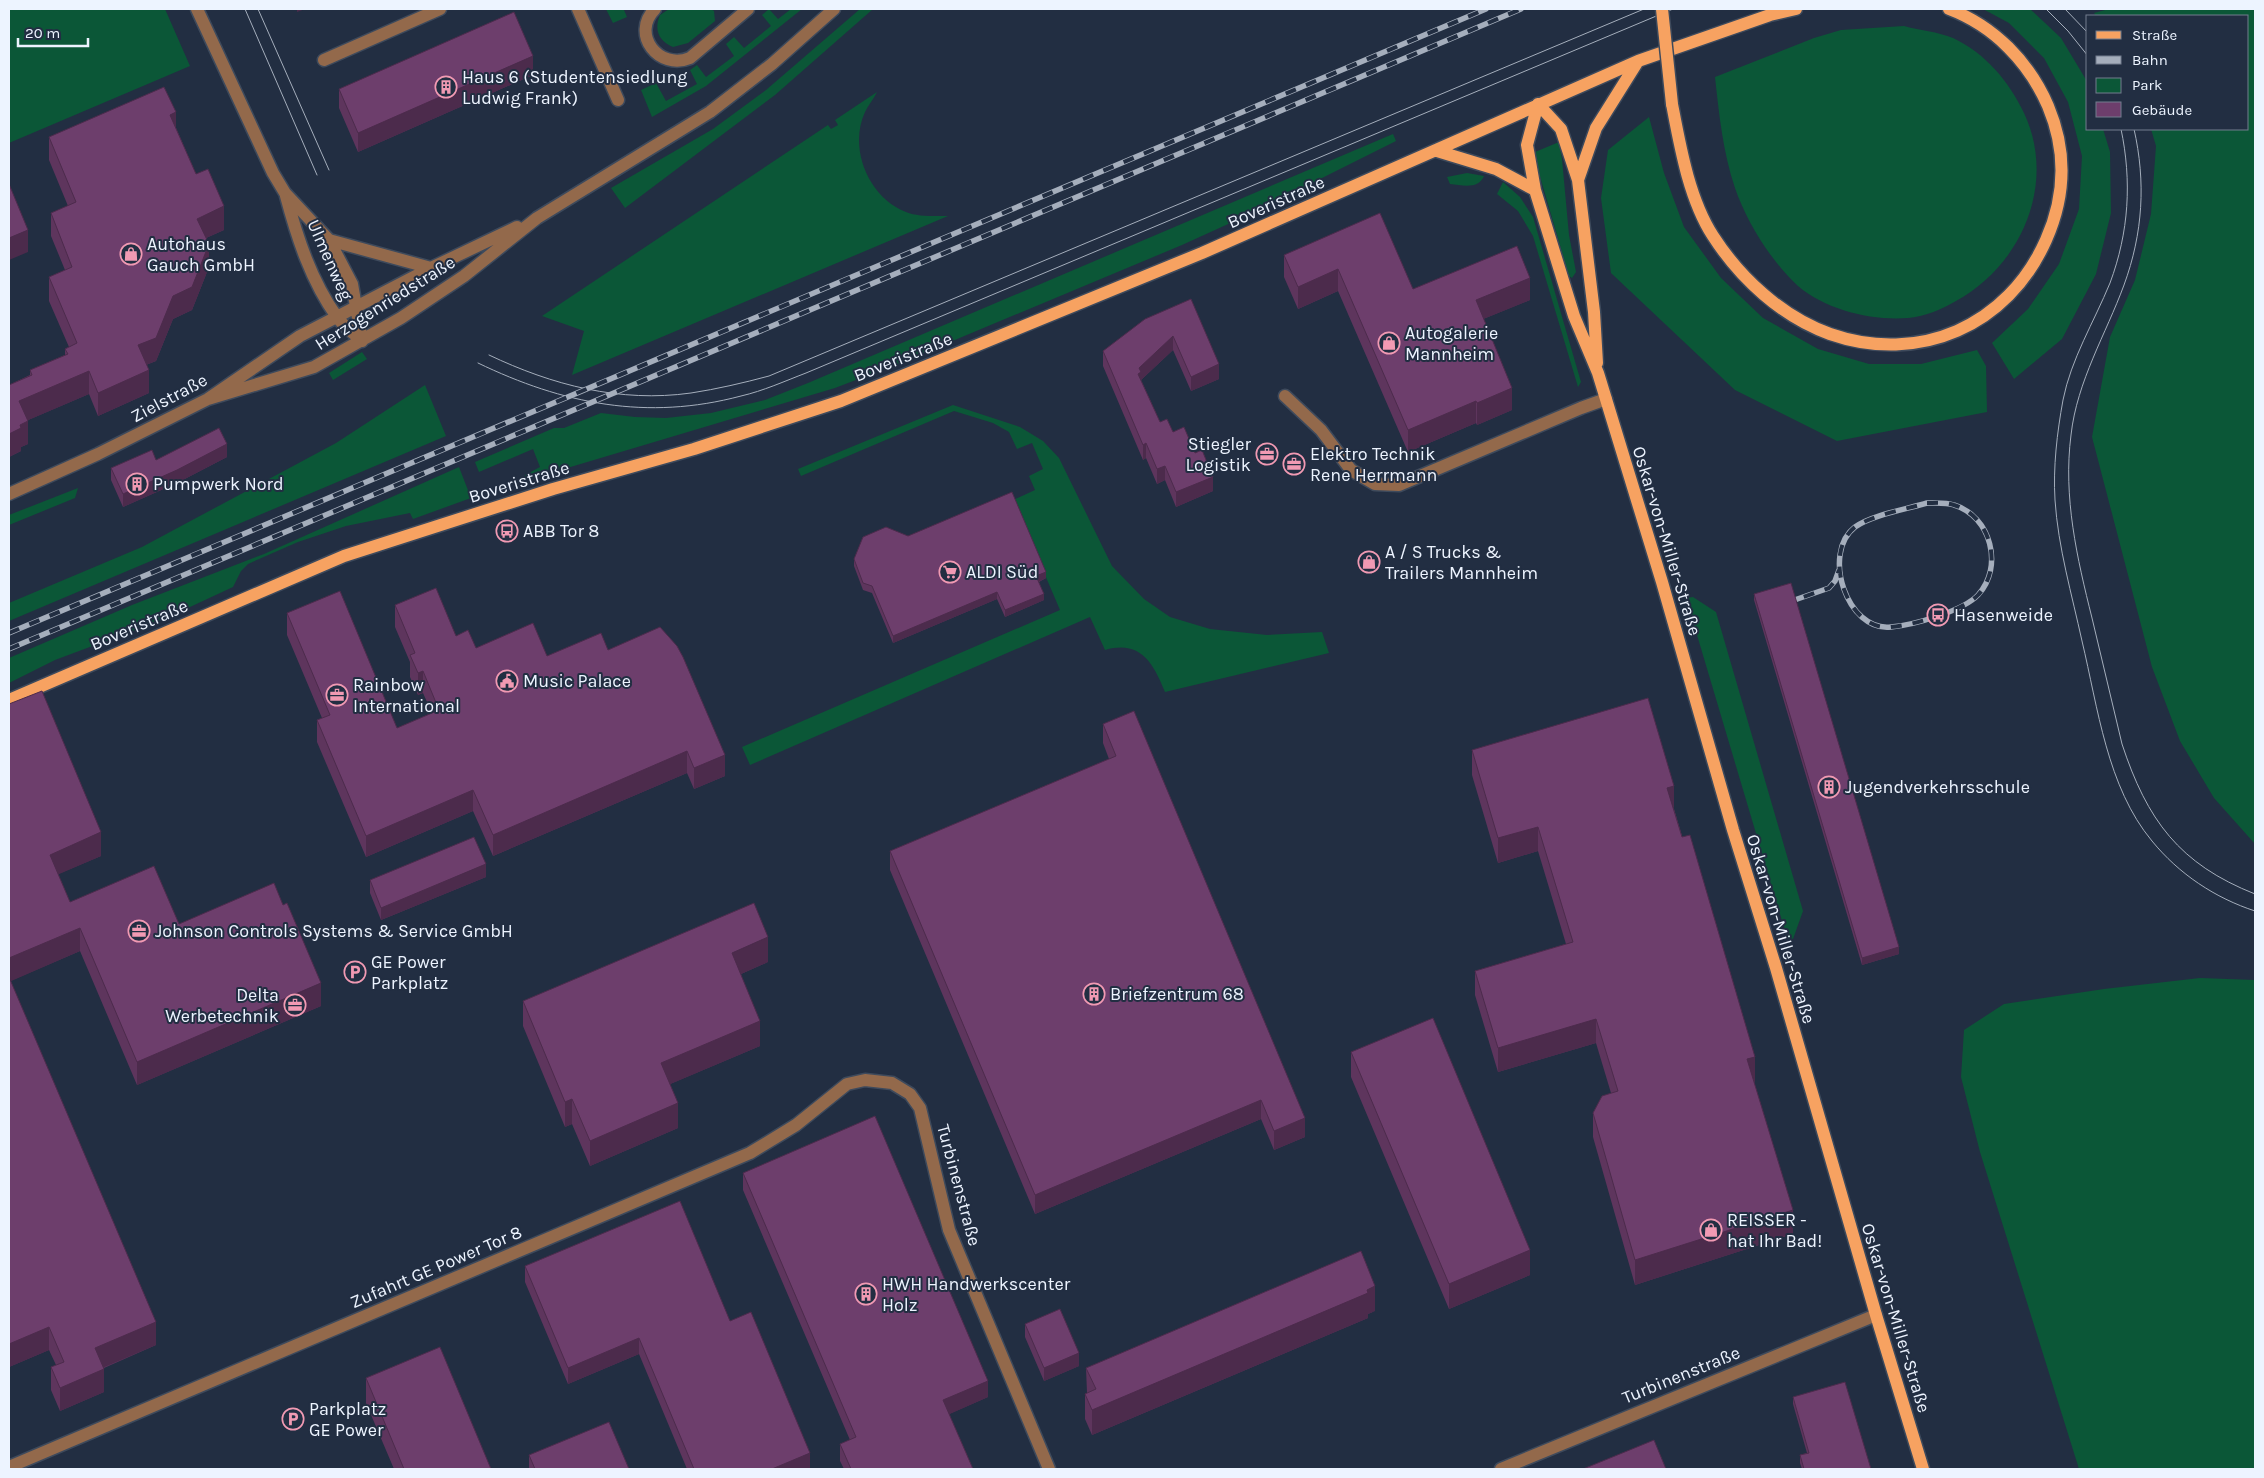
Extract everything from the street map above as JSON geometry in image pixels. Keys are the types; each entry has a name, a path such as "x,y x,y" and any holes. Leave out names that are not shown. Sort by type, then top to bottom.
{"main road":[{"path":"1662,9 1672,104 1689,183 1712,235 1740,272 1770,300 1796,318 1829,334 1868,344 1910,345 1950,334 1989,314 2016,288 2038,259 2053,225 2060,191 2063,156 2057,126 2040,87 2015,53 1987,28 1949,9"},
{"name":"Boveristraße","path":"9,700 344,556 529,497 694,449 841,401 1202,253 1638,61 1770,15 1796,9"},
{"path":"1578,180 1596,128 1638,61"},
{"name":"Oskar-von-Miller-Straße","path":"1538,104 1562,129 1578,180 1594,312 1598,373"},
{"name":"Oskar-von-Miller-Straße","path":"1538,104 1527,146 1535,190 1574,316 1598,373 1606,399 1923,1469"},
{"path":"1437,151 1496,168 1535,190"}],"street":[{"name":"Ulmenweg","path":"198,9 269,165 286,193 329,240 352,284 362,341"},
{"path":"324,60 440,9"},
{"path":"578,9 618,100"},
{"path":"655,9 645,28 650,48 666,60 682,62 690,58 748,9"},
{"name":"Herzogenriedstraße","path":"337,318 431,268 537,218 710,112 772,64 834,9"},
{"name":"Ulmenweg","path":"286,193 298,240 337,318 362,341"},
{"name":"Herzogenriedstraße","path":"208,399 314,367 362,341 401,318 464,276 537,218"},
{"path":"329,240 431,268"},
{"name":"Zielstraße","path":"9,494 98,454 208,399 300,336 337,318"},
{"path":"1285,396 1321,430 1351,470 1375,484 1399,485 1606,399"},
{"name":"Turbinenstraße","path":"865,1080 892,1083 910,1094 920,1108 949,1230 1049,1469"},
{"name":"Zufahrt GE Power Tor 8","path":"9,1468 750,1153 796,1125 846,1084 865,1080"},
{"name":"Turbinenstraße","path":"1501,1469 1876,1315"}],"green space":[{"path":"9,9 165,9 190,66 9,143"},
{"path":"606,9 626,9 624,10 627,17 613,23"},
{"path":"669,9 711,9 714,11 715,21 688,43 673,47 661,38 657,25 660,15"},
{"path":"769,9 778,19 791,9 802,9 706,86 652,117 641,90 656,83 666,101 697,84 690,70 697,65 706,77 734,56 726,44 734,37 744,48 771,26 762,15"},
{"path":"860,9 873,9 775,95 625,208 611,188 713,129 766,90"},
{"path":"1983,9 2030,9 2061,38 2086,80 2086,130 2103,130 2110,152 2111,213 2096,274 2062,339 2014,379 1992,343 2028,309 2059,264 2079,209 2082,156 2068,102 2044,58 2009,23"},
{"path":"2109,9 2255,9 2255,844 2214,798 2180,741 2152,667 2092,437 2110,337 2135,280 2151,214 2156,146 2151,130 2249,130 2249,15 2095,15 2094,13"},
{"path":"1904,26 1953,38 1965,44 1995,69 2011,90 2024,113 2033,140 2037,167 2034,194 2027,220 2015,244 1999,266 1979,285 1939,310 1908,318 1880,318 1850,312 1822,302 1798,286 1769,253 1746,215 1731,175 1722,133 1715,77 1814,38 1841,30"},
{"path":"877,92 865,112 860,126 859,141 865,171 872,184 882,196 906,212 921,215 948,216 572,375 584,331 542,316 828,125 831,129 838,125 835,120"},
{"path":"1649,117 1664,173 1684,227 1721,278 1763,318 1818,349 1869,364 1921,364 1977,350 1986,366 1987,412 1837,441 1735,390 1611,273 1601,198 1608,150"},
{"path":"1393,134 1396,141 1248,215 1182,245 900,363 835,388 527,480 525,475 540,467 533,449 479,472 475,462 554,428 564,428 601,413 666,418 711,413 765,400"},
{"path":"1559,142 1569,235 1576,272 1572,278 1569,276 1536,163 1535,152"},
{"path":"1467,173 1484,176 1478,183 1469,186 1450,184 1447,177"},
{"path":"1503,182 1520,197 1533,217 1581,382 1578,387 1533,236 1518,211 1497,194"},
{"path":"362,352 367,359 333,380 329,373"},
{"path":"425,385 446,436 9,621 9,603 142,547 336,443"},
{"path":"953,405 1020,427 1043,441 1059,458 1112,566 1144,599 1170,617 1210,629 1267,635 1322,632 1329,653 1165,692 1150,663 1137,651 1128,648 1105,650 1090,617 750,765 742,747 1060,610 1013,500 1035,490 1029,476 1043,469 1032,443 1017,449 1009,432 993,423 954,411 801,476 798,469"},
{"path":"459,467 471,498 413,519 410,513 346,526 298,542 248,564 241,571 233,587 162,620 55,660 9,683 9,658 132,605 264,554"},
{"path":"78,488 75,498 9,525 9,515"},
{"path":"1693,597 1716,612 1803,911 1793,939 1788,941 1686,598"},
{"path":"2200,978 2255,980 2255,1469 2079,1469 1980,1152 1961,1077 1964,1030 2004,1004 2104,989"}],"building":[{"name":"Haus 6 (Studentensiedlung Ludwig Frank)","path":"514,12 533,56 358,133 339,89"},
{"name":"Autohaus Gauch GmbH","path":"164,87 176,112 170,115 196,174 208,169 224,206 197,219 209,244 192,287 173,296 156,338 138,345 149,370 98,393 89,371 19,401 28,421 20,425 21,428 9,434 9,385 32,375 30,370 68,354 65,349 77,343 49,277 72,267 51,213 76,202 49,137"},
{"path":"9,184 28,230 9,238"},
{"path":"1380,213 1413,289 1517,246 1530,278 1476,300 1512,388 1408,430 1338,269 1298,287 1284,255"},
{"path":"1191,299 1219,364 1191,377 1173,336 1139,368 1141,372 1138,374 1160,422 1167,419 1173,432 1184,427 1195,453 1202,450 1213,477 1176,492 1165,466 1157,469 1146,443 1143,445 1103,351 1145,319"},
{"path":"219,428 227,444 177,470 123,494 111,468 152,450 156,460"},
{"name":"ALDI Süd","path":"1012,492 1046,572 1036,576 1044,594 1005,610 997,592 893,636 872,586 863,583 854,559 863,537 886,527 908,536"},
{"name":"Jugendverkehrsschule","path":"1791,583 1899,947 1862,958 1754,594"},
{"path":"436,588 456,636 468,630 476,648 533,623 547,656 601,633 608,650 660,627 677,646 683,657 725,755 694,768 687,751 493,835 473,790 366,836 317,720 330,715 287,613 340,591 397,728 439,710 423,671 418,673 410,655 415,653 395,605"},
{"path":"42,691 101,832 50,855 70,902 154,866 179,924 274,883 283,905 287,903 321,983 137,1062 80,928 9,958 9,704"},
{"path":"1648,698 1674,786 1667,788 1682,837 1690,835 1755,1057 1747,1059 1793,1210 1635,1260 1593,1113 1602,1096 1618,1091 1596,1019 1498,1048 1475,971 1573,942 1538,827 1498,838 1472,750"},
{"name":"Briefzentrum 68","path":"1134,711 1305,1118 1274,1131 1261,1100 1035,1195 890,851 1116,756 1103,724"},
{"path":"474,837 486,864 381,908 370,880"},
{"path":"754,903 768,937 732,953 760,1021 661,1063 678,1103 590,1141 572,1099 565,1102 523,1001"},
{"path":"9,977 156,1322 95,1348 104,1369 60,1388 51,1367 64,1362 49,1327 9,1344"},
{"path":"1433,1018 1530,1250 1449,1284 1351,1052"},
{"name":"HWH Handwerkscenter Holz","path":"875,1116 988,1381 943,1400 973,1469 851,1469 840,1444 856,1437 743,1173"},
{"path":"680,1201 730,1321 751,1312 810,1453 772,1469 694,1469 639,1338 568,1368 525,1266"},
{"path":"1361,1251 1375,1286 1367,1290 1368,1293 1092,1410 1085,1394 1096,1389 1086,1368"},
{"path":"1060,1309 1079,1353 1044,1368 1025,1324"},
{"path":"440,1347 491,1469 404,1469 366,1378"},
{"path":"1845,1382 1871,1469 1804,1469 1800,1455 1809,1453 1793,1397"},
{"path":"609,1422 629,1469 535,1469 529,1455"},
{"path":"1654,1440 1666,1469 1583,1469"}],"tram line":[{"path":"245,9 317,175"},
{"path":"258,9 329,170"},
{"path":"489,355 513,366 562,383 587,389 638,396 691,393 769,376 1644,9"},
{"path":"478,363 542,389 606,404 672,407 706,403 749,394 806,373 1673,9"},
{"path":"2046,9 2068,31 2086,54"},
{"path":"2065,9 2086,31"},
{"path":"2121,130 2127,168 2125,226 2110,283 2077,355 2063,400 2055,463 2055,500 2059,535 2099,719 2114,772 2124,796 2137,820 2152,841 2174,864 2212,892 2255,911"},
{"path":"2134,130 2138,149 2141,188 2139,227 2124,285 2093,358 2074,415 2069,458 2070,504 2073,527 2081,573 2122,744 2143,795 2155,817 2169,836 2186,853 2206,869 2228,882 2255,894"}],"railway":[{"path":"9,633 1486,9"},
{"path":"9,649 1521,9"},
{"path":"1927,503 1954,505 1967,511 1977,520 1985,531 1992,557 1986,584 1971,601 1950,612 1901,626 1875,625 1862,617 1851,604 1844,589 1840,571 1840,554 1845,539 1855,527 1871,519 1927,503"},
{"path":"1783,604 1829,588 1835,581 1839,570"}],"place":[{"name":"Haus 6 (Studentensiedlung Ludwig Frank)","path":"446,87"},
{"name":"Autohaus Gauch GmbH","path":"131,254"},
{"name":"Autogalerie Mannheim","path":"1389,343"},
{"name":"Stiegler Logistik","path":"1267,454"},
{"name":"Elektro Technik Rene Herrmann","path":"1294,464"},
{"name":"Pumpwerk Nord","path":"137,484"},
{"name":"ABB Tor 8","path":"507,531"},
{"name":"A / S Trucks & Trailers Mannheim","path":"1369,562"},
{"name":"ALDI Süd","path":"950,572"},
{"name":"Hasenweide","path":"1938,615"},
{"name":"Music Palace","path":"507,681"},
{"name":"Rainbow International","path":"337,695"},
{"name":"Jugendverkehrsschule","path":"1829,787"},
{"name":"Johnson Controls Systems & Service GmbH","path":"139,931"},
{"name":"GE Power Parkplatz","path":"355,972"},
{"name":"Briefzentrum 68","path":"1094,994"},
{"name":"Delta Werbetechnik","path":"295,1005"},
{"name":"REISSER - hat Ihr Bad!","path":"1711,1230"},
{"name":"HWH Handwerkscenter Holz","path":"866,1294"},
{"name":"Parkplatz GE Power","path":"293,1419"}]}
